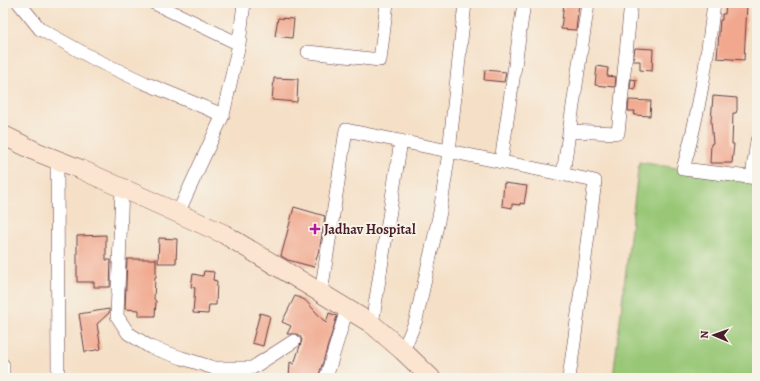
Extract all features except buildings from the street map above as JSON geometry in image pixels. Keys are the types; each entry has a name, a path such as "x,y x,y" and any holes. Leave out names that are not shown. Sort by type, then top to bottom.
{"street":[{"path":"19,3 40,30 96,60 145,83 223,115"},
{"path":"154,3 239,44"},
{"path":"178,213 223,115 239,44 244,3"},
{"path":"308,52 380,60 387,3"},
{"path":"403,351 416,320 440,212 449,152 465,3"},
{"path":"501,162 524,3"},
{"path":"563,174 588,3"},
{"path":"569,131 618,133 631,3"},
{"path":"714,3 708,50 696,117 691,142 683,169 754,178 757,141"},
{"path":"321,293 346,130 595,181 576,336 569,378"},
{"path":"3,135 37,152 224,234 372,324 431,378"},
{"path":"372,324 401,141"},
{"path":"57,160 58,378"},
{"path":"122,188 117,316 128,333 150,347 214,368 252,368 294,341"},
{"path":"326,378 347,309"},
{"path":"3,365 3,378"}],"green space":[{"path":"639,162 757,178 757,378 613,378"}],"place":[{"name":"Jadhav Hospital","path":"315,229"}]}
